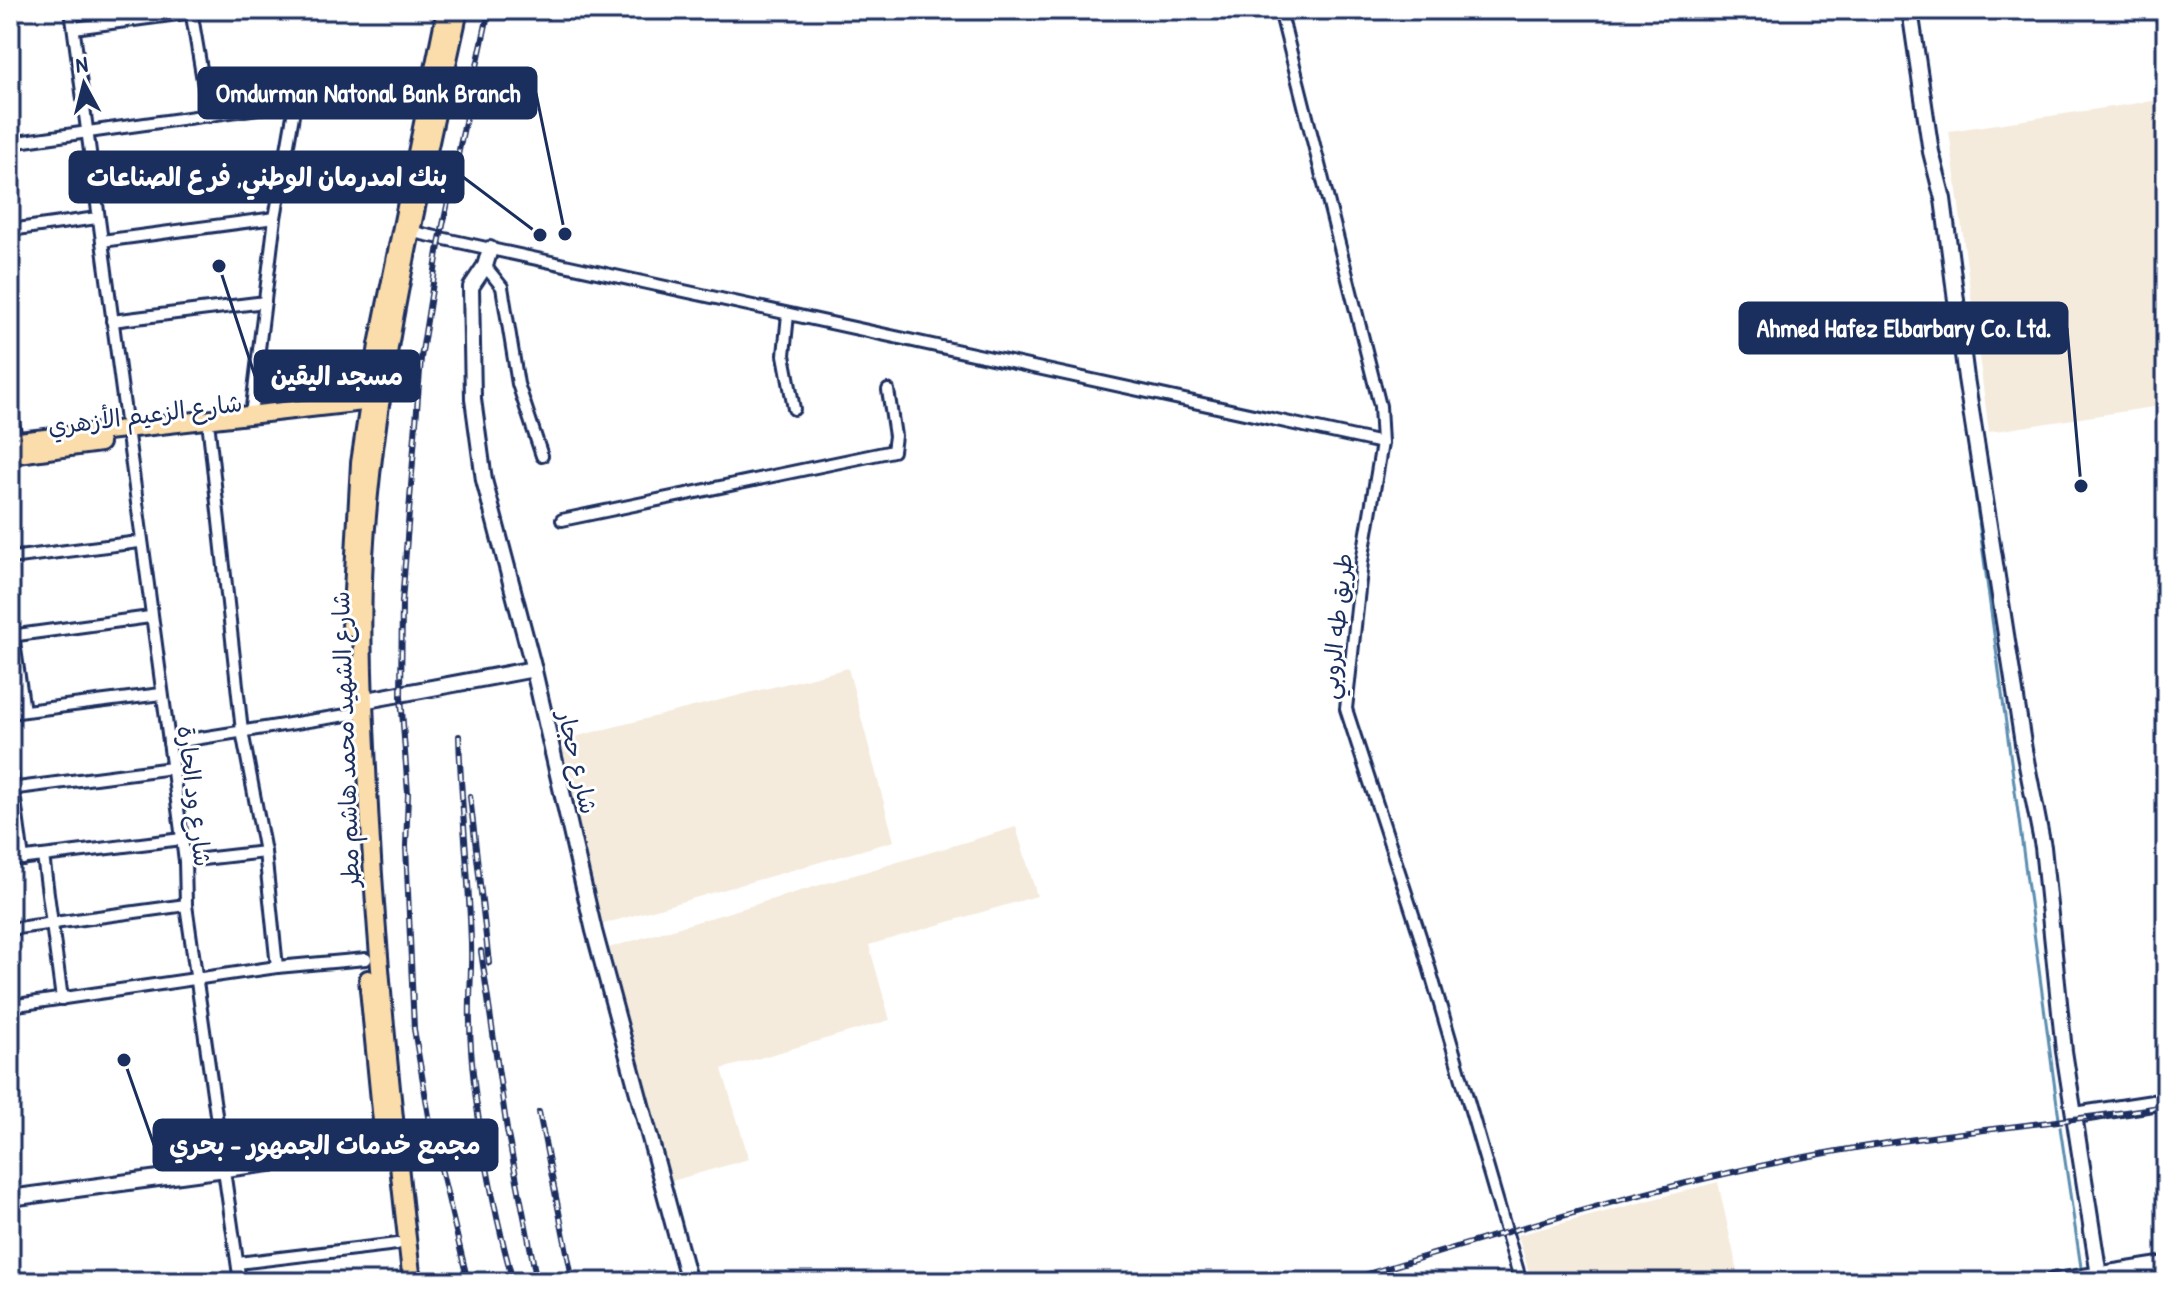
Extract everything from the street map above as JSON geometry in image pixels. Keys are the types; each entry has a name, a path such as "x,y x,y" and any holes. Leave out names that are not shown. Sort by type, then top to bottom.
{"main road":[{"name":"شارع الشهيد محمد هاشم مطر","path":"376,405 378,345 446,10"},
{"name":"شارع الشهيد محمد هاشم مطر","path":"412,1282 366,959 353,552 360,463 376,405 459,10"},
{"name":"شارع الزعيم الأزهري","path":"127,435 251,415 376,405"},
{"name":"شارع الزعيم الأزهري","path":"12,446 209,430 376,405"},
{"name":"شارع الشهيد محمد هاشم مطر","path":"358,708 401,1282"}],"street":[{"name":"شارع ود الحارة","path":"71,10 139,542 185,861 186,905 240,1282"},
{"path":"74,28 208,10"},
{"name":"طريق طه الروبي","path":"1280,10 1380,406 1382,443 1362,562 1346,709 1420,936 1521,1282"},
{"path":"1910,10 1931,152 1943,199 1966,378 2024,750 2043,847 2053,972 2075,1115 2091,1278"},
{"path":"192,11 209,116"},
{"path":"10,143 429,84"},
{"path":"251,415 275,218 295,104"},
{"path":"10,230 97,218"},
{"path":"102,241 275,218"},
{"path":"413,232 1382,443"},
{"name":"شارع حجار","path":"490,249 485,266 471,287 473,399 484,480 534,669 594,931 689,1282"},
{"path":"485,266 502,287 518,384 542,456"},
{"path":"112,321 265,302"},
{"path":"788,314 784,355 794,409"},
{"path":"562,520 893,451 895,436 888,390"},
{"path":"10,400 12,446"},
{"path":"209,430 242,731 265,852 277,967"},
{"path":"10,558 139,542"},
{"path":"24,711 12,636 150,617"},
{"path":"169,743 358,708 534,669"},
{"path":"10,713 161,694"},
{"path":"10,763 23,859"},
{"path":"12,789 172,768"},
{"path":"10,860 182,839"},
{"path":"185,861 265,852"},
{"path":"43,856 62,999"},
{"path":"10,929 186,905"},
{"path":"10,1006 198,981 277,967 366,959"},
{"path":"2075,1115 2166,1101"},
{"path":"10,1198 391,1146"},
{"path":"238,1263 397,1244"},
{"path":"2051,1282 2166,1264"}],"shaded area":[{"path":"2166,99 2166,405 1989,432 1949,131"},
{"path":"848,668 894,841 593,927 542,745"},
{"path":"1016,827 1037,896 869,945 890,1020 722,1069 749,1159 672,1181 605,949"},
{"path":"1718,1182 1740,1282 1532,1282 1518,1235"}],"waterway":[{"path":"1966,425 2059,1119"},
{"path":"2060,1127 2082,1274"}],"railway":[{"path":"468,1282 430,1122 414,1029 406,846 408,794 401,696 402,602 421,358 440,239 489,10"},
{"path":"459,736 470,917 470,1023 474,1086 491,1188 513,1282"},
{"path":"470,796 489,963"},
{"path":"481,951 507,1130 537,1282"},
{"path":"1341,1282 1571,1214 1746,1169 1895,1142 2166,1106"},
{"path":"539,1112 573,1282"}],"place":[{"name":"Omdurman Natonal Bank Branch","path":"565,234"},
{"name":"بنك امدرمان الوطني, فرع الصناعات","path":"540,235"},
{"name":"مسجد اليقين","path":"219,266"},
{"name":"Ahmed Hafez Elbarbary Co. Ltd.","path":"2081,486"},
{"name":"مجمع خدمات الجمهور - بحري","path":"124,1060"}]}
